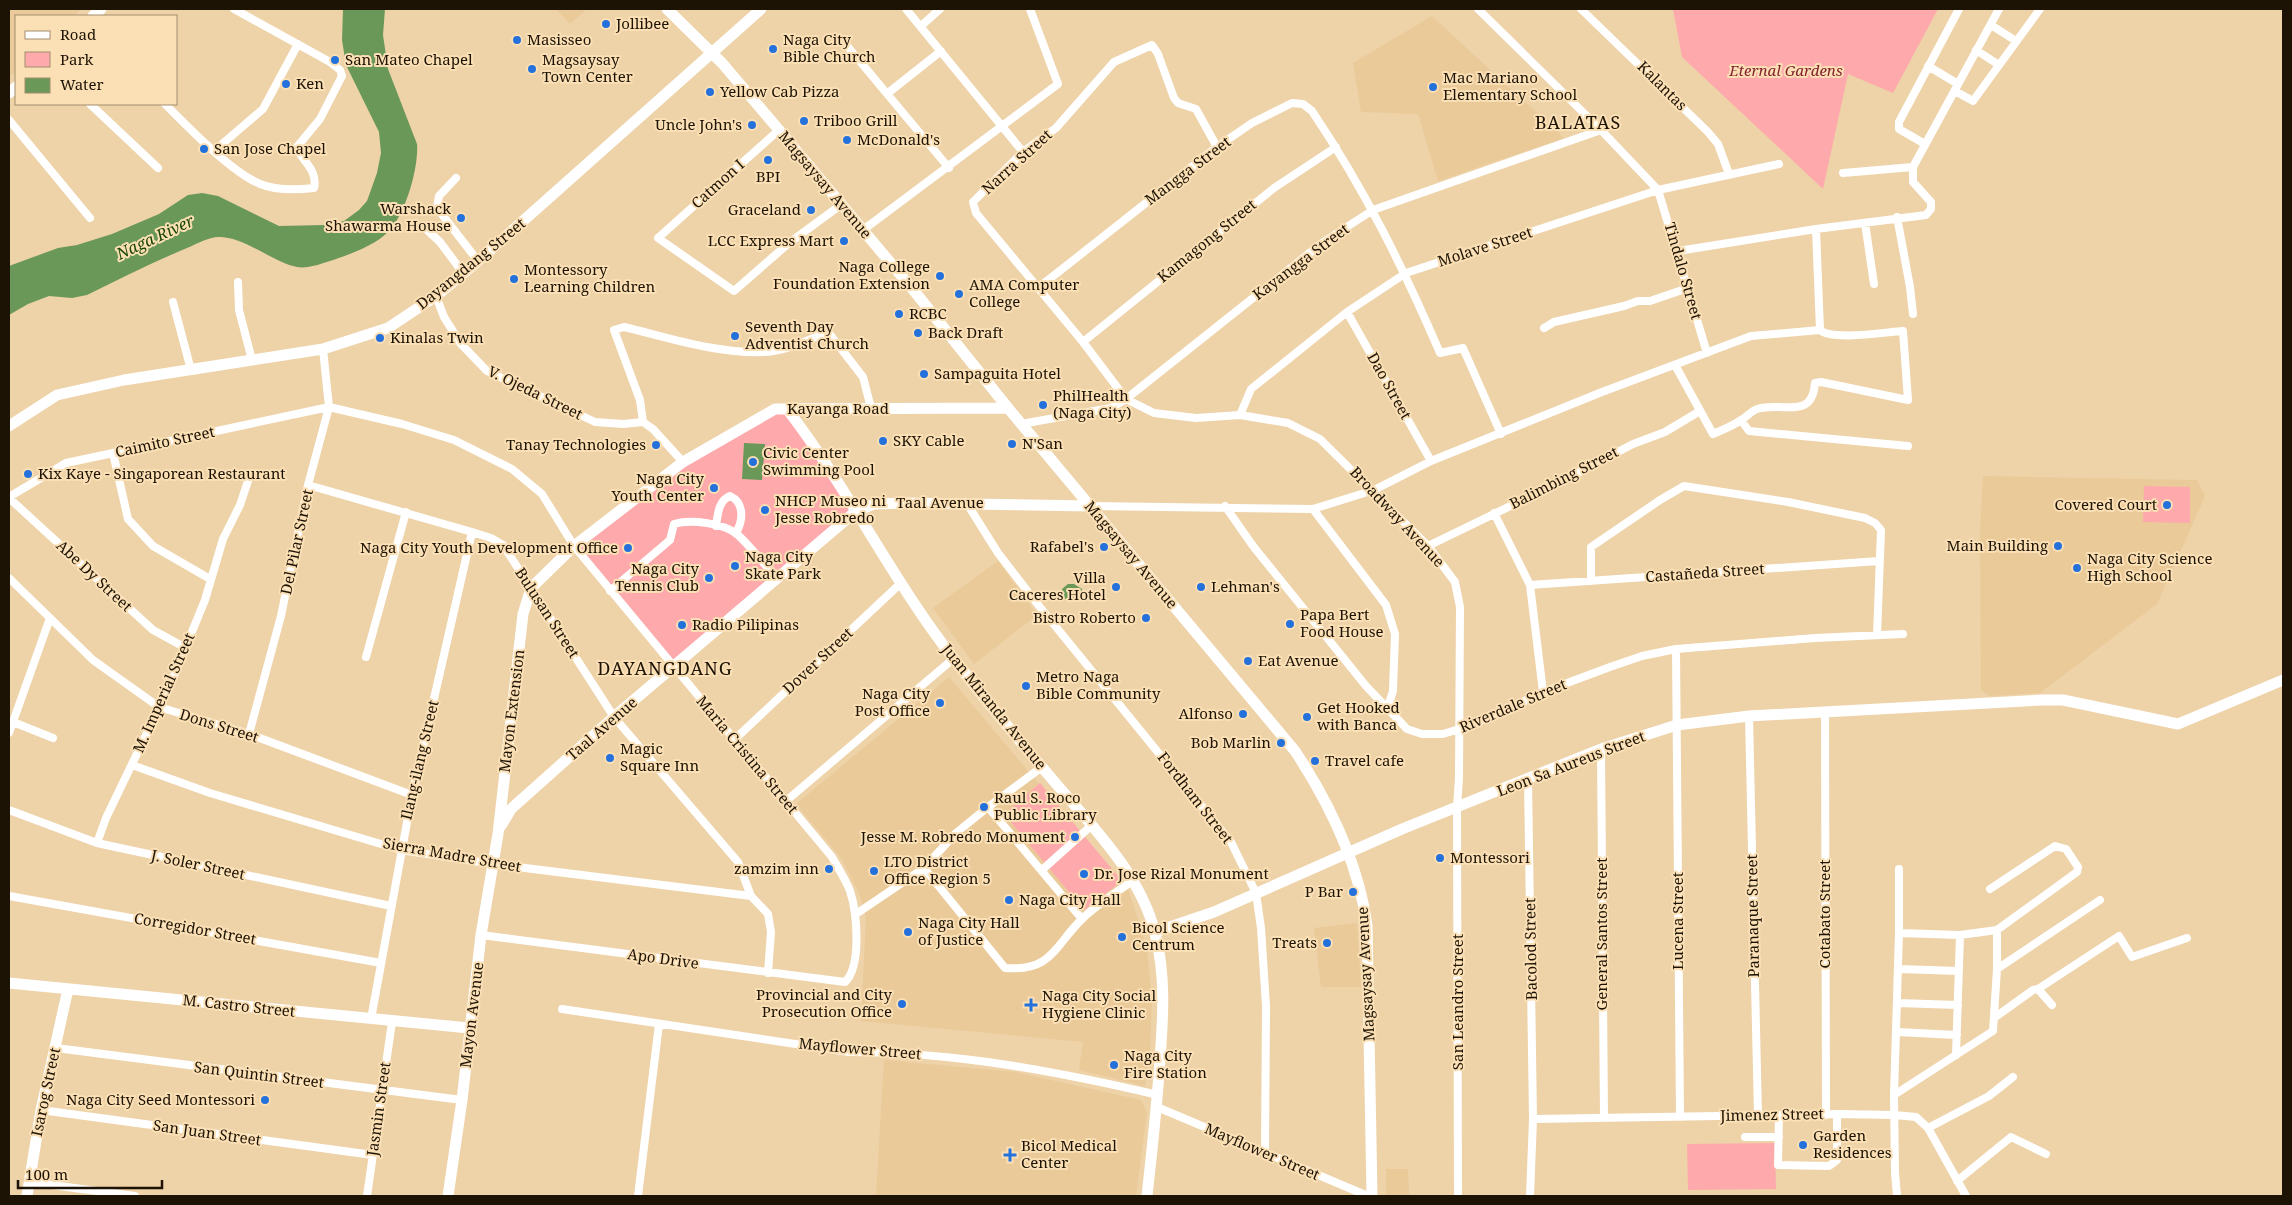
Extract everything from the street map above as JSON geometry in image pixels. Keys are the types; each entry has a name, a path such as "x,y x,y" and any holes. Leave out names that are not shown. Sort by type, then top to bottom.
{"street":[{"path":"165,105 214,151 261,184 307,189 314,188 314,174 296,148 320,119 342,76 340,70 330,62 234,9"},
{"name":"Magsaysay Avenue","path":"667,9 713,53 842,204 1008,408 1295,751 1328,804 1350,853 1360,886 1367,925 1372,1196"},
{"name":"Dayangdang Street","path":"9,426 57,395 124,380 323,349 388,328 436,296 478,261 761,9"},
{"path":"906,9 1024,152"},
{"path":"921,26 940,9"},
{"path":"863,230 949,168 1058,84 1030,9"},
{"path":"1478,9 1601,130 1658,190"},
{"name":"Kalantas","path":"1581,9 1707,131 1718,144 1729,174"},
{"path":"1926,144 1899,130 1898,122 1959,9"},
{"path":"1678,251 1816,228 1926,215 1931,210 1931,202 1914,182 1913,167 1999,9"},
{"path":"1928,66 1972,101 2040,9"},
{"path":"1991,25 2016,41"},
{"path":"214,151 263,109 298,44"},
{"name":"Narra Street","path":"1126,399 1083,342 976,213 973,202 1024,152 1056,128 1100,75 1114,62 1152,45 1158,54 1174,98 1178,103 1196,109 1217,147"},
{"path":"848,47 949,168"},
{"path":"1976,50 1999,65"},
{"path":"888,93 941,51"},
{"name":"Mangga Street","path":"1038,288 1217,147 1252,123 1292,103 1303,104 1312,111 1336,147"},
{"path":"91,105 158,168"},
{"path":"9,120 90,218"},
{"name":"Catmon I","path":"779,130 658,238 734,291 788,243 842,204"},
{"name":"Kayangga Street","path":"1022,424 1112,408 1126,399 1322,243 1373,210 1601,130"},
{"path":"1336,147 1373,210 1406,273 1440,352 1443,354 1463,348 1501,434"},
{"name":"Kamagong Street","path":"1083,342 1274,188 1336,147"},
{"name":"Molave Street","path":"1240,415 1251,389 1347,312 1406,273 1658,190 1779,164"},
{"path":"1843,173 1913,167"},
{"path":"456,178 439,196 437,208 478,261"},
{"name":"Tindalo Street","path":"1658,190 1678,251 1707,353"},
{"path":"1897,217 1910,286 1912,314"},
{"path":"1865,223 1874,284"},
{"path":"425,228 440,242 457,268 463,273"},
{"path":"1816,228 1820,330"},
{"path":"238,282 238,310 252,360"},
{"path":"1544,328 1554,322 1638,301 1650,301 1688,288"},
{"name":"V. Ojeda Street","path":"436,296 444,317 461,344 487,371 595,422 624,424 643,422"},
{"path":"173,302 191,370"},
{"name":"Dao Street","path":"1347,312 1431,461"},
{"path":"682,462 665,442 643,422 640,400 614,330 624,327 727,351 767,352 800,343 828,332 863,377 871,408"},
{"path":"1090,506 1225,506 1313,509 1374,490 1431,461 1674,365 1751,336 1820,330 1827,334 1845,335 1903,331 1908,400 1821,382 1815,383 1814,396 1811,402 1799,407 1782,406 1756,409 1741,420 1713,434 1674,365"},
{"name":"Del Pilar Street","path":"249,734 281,616 308,485 329,407 323,349"},
{"name":"Broadway Avenue","path":"1126,399 1154,413 1196,418 1240,415 1288,423 1320,439 1374,490 1428,546 1455,582 1460,607 1457,807"},
{"name":"Caimito Street","path":"9,498 66,462 113,454 329,407"},
{"name":"Maria Cristina Street","path":"329,407 402,424 454,440 512,469 542,494 574,546 832,857 850,890 856,914 856,959 851,976 846,982"},
{"name":"Kayanga Road","path":"531,588 574,546 682,462 775,409 1008,408"},
{"name":"Juan Miranda Avenue","path":"787,409 802,428 855,512 953,659 1092,825 1142,896 1155,932 1164,1008 1157,1107 1147,1196"},
{"path":"802,428 816,409"},
{"name":"Balimbing Street","path":"1428,546 1633,444 1665,432 1700,411"},
{"path":"1741,420 1750,430 1908,446"},
{"path":"113,454 128,519 153,546 210,579"},
{"name":"M. Imperial Street","path":"97,843 106,818 171,683 184,647 205,600 223,539 240,505 250,475"},
{"name":"Bulusan Street","path":"308,485 472,532 491,538 503,546 614,717 738,862 751,896 768,914 771,932 768,973"},
{"path":"1591,581 1591,547 1684,486 1788,502 1865,518 1875,523 1880,530 1877,635"},
{"path":"716,526 721,504 724,499 730,496 740,504 742,512 740,526 736,533"},
{"name":"Abe Dy Street","path":"9,498 153,630 184,647"},
{"name":"Taal Avenue","path":"498,834 511,810 614,717 855,512 874,504 966,502 1090,506"},
{"name":"Fordham Street","path":"966,502 998,553 1033,598 1231,842 1256,893 1261,928 1266,1006 1265,1154"},
{"name":"Riverdale Street","path":"1225,506 1253,546 1366,686 1407,729 1422,734 1443,734 1459,729 1496,715 1542,692 1642,656 1676,649 1903,634"},
{"path":"1313,509 1386,605 1394,634 1394,691 1387,709"},
{"path":"366,657 406,512"},
{"path":"1494,513 1530,585 1542,692"},
{"path":"610,591 670,540 674,524 680,522 705,522 736,533 777,579"},
{"name":"Ilang-ilang Street","path":"371,1019 412,794 472,532"},
{"name":"Castañeda Street","path":"1530,585 1880,561"},
{"name":"Dons Street","path":"9,578 92,660 159,707 249,734 412,794"},
{"name":"Dover Street","path":"735,739 902,582"},
{"name":"Mayon Extension","path":"498,834 523,614 531,588"},
{"path":"9,733 50,618"},
{"name":"Lucena Street","path":"1676,649 1680,1117"},
{"path":"786,801 953,659"},
{"name":"Leon Sa Aureus Street","path":"1155,932 1214,912 1402,829 1528,780 1601,749 1677,725 1749,716 1824,714 2012,700 2063,700 2178,724 2283,680"},
{"name":"Cotabato Street","path":"1824,714 1826,1114"},
{"name":"Paranaque Street","path":"1749,716 1758,1116"},
{"path":"13,722 53,738"},
{"name":"General Santos Street","path":"1601,749 1604,1118"},
{"name":"Sierra Madre Street","path":"132,764 210,793 401,850 493,864 751,896"},
{"path":"856,914 924,868 956,833 1042,767"},
{"name":"Bacolod Street","path":"1528,780 1533,1119 1530,1196"},
{"path":"988,807 1082,919"},
{"name":"San Leandro Street","path":"1457,807 1458,1196"},
{"name":"J. Soler Street","path":"9,810 97,843 391,906"},
{"path":"1042,870 1092,825"},
{"name":"Mayon Avenue","path":"448,1196 462,1100 481,935 498,834"},
{"path":"1899,933 1960,935 1997,930 2077,872 2078,867 2066,849 2055,846 1990,889"},
{"path":"924,868 1005,968 1024,970 1037,965 1060,947 1082,919 1132,880"},
{"path":"1898,1196 1895,1173 1896,1115 1894,1096 1897,1032 1899,869"},
{"name":"Corregidor Street","path":"9,896 381,963"},
{"path":"1997,969 2100,900"},
{"path":"1894,1096 1993,1031 1997,969 1997,930"},
{"name":"Apo Drive","path":"481,935 846,982"},
{"path":"1956,1055 1960,935"},
{"path":"1994,1018 2033,990 2038,989 2118,936 2132,957 2187,938"},
{"path":"1898,969 1959,970"},
{"name":"M. Castro Street","path":"9,982 392,1022 469,1028"},
{"name":"Isarog Street","path":"27,1196 41,1110 68,989"},
{"path":"2038,989 2052,1005"},
{"path":"1897,1003 1958,1005"},
{"name":"Mayflower Street","path":"562,1009 849,1052 883,1052 978,1059 1056,1072 1158,1094"},
{"name":"Jasmin Street","path":"367,1196 392,1022"},
{"path":"638,1196 659,1024"},
{"path":"1897,1032 1957,1035"},
{"name":"San Quintin Street","path":"56,1048 462,1100"},
{"path":"1966,1196 1928,1128 1989,1096 2013,1077"},
{"name":"Mayflower Street","path":"1157,1107 1368,1196"},
{"name":"San Juan Street","path":"41,1110 372,1155"},
{"name":"Jimenez Street","path":"1533,1119 1826,1114 1896,1115 1916,1117 1928,1128"},
{"path":"1779,1115 1778,1165 1829,1166 1837,1160 1837,1114"},
{"path":"1745,1137 1779,1137"},
{"path":"1957,1181 2011,1137 2046,1154"},
{"path":"29,1182 135,1196"}],"shaded area":[{"path":"9,9 81,9 74,15 15,15 15,71 9,77"},
{"path":"556,9 587,9 570,24"},
{"name":"Mac Mariano Elementary School","path":"1432,16 1564,138 1438,181 1418,114 1361,112 1353,63"},
{"name":"Naga City Science High School","path":"1983,476 2197,480 2205,496 2157,604 2040,693 1990,696 1981,690 1980,532"},
{"path":"998,561 1037,615 974,664 933,608"},
{"path":"949,677 1129,891 1147,949 1152,1000 1150,1052 1145,1086 1079,1070 1083,1042 861,1021 866,917 859,893 841,858 796,804"},
{"path":"1357,923 1361,987 1321,987 1314,928"},
{"name":"Bicol Medical Center","path":"884,1060 1015,1072 1141,1100 1147,1113 1136,1196 876,1196"},
{"path":"1386,1169 1408,1169 1409,1196 1386,1196"}],"green space":[{"name":"Eternal Gardens","path":"1673,9 1938,9 1893,93 1848,74 1823,189 1682,57"},
{"path":"787,409 855,512 673,667 574,546 683,462"},
{"name":"Covered Court","path":"2144,486 2190,487 2190,523 2143,522"},
{"path":"1040,783 1122,881 1084,910 1004,814"},
{"path":"1775,1143 1776,1189 1688,1190 1687,1144"}],"water":[{"name":"Naga River","path":"343,9 385,9 383,35 388,69 417,144 416,165 410,191 400,215 388,232 376,242 353,253 314,266 305,267 288,264 239,241 229,238 211,238 87,295 72,298 49,296 28,304 9,315 9,266 58,248 77,245 112,234 159,214 188,195 202,193 218,196 279,226 324,225 344,221 359,210 367,201 377,173 381,153 379,132 346,65 342,40"},
{"name":"Civic Center Swimming Pool","path":"744,443 765,444 762,480 742,479"},
{"path":"1068,584 1074,584 1082,589 1083,597 1064,599 1062,597 1062,589"}],"place":[{"name":"Jollibee","path":"606,24"},
{"name":"Masisseo","path":"517,40"},
{"name":"Naga City Bible Church","path":"773,49"},
{"name":"San Mateo Chapel","path":"335,60"},
{"name":"Magsaysay Town Center","path":"532,69"},
{"name":"Ken","path":"286,84"},
{"name":"Mac Mariano Elementary School","path":"1433,87"},
{"name":"Yellow Cab Pizza","path":"710,92"},
{"name":"Triboo Grill","path":"804,121"},
{"name":"Uncle John's","path":"752,125"},
{"name":"McDonald's","path":"847,140"},
{"name":"San Jose Chapel","path":"204,149"},
{"name":"BPI","path":"768,160"},
{"name":"Graceland","path":"811,210"},
{"name":"Warshack Shawarma House","path":"461,218"},
{"name":"LCC Express Mart","path":"844,241"},
{"name":"Naga College Foundation Extension","path":"940,276"},
{"name":"Montessory Learning Children","path":"514,279"},
{"name":"AMA Computer College","path":"959,294"},
{"name":"RCBC","path":"899,314"},
{"name":"Back Draft","path":"918,333"},
{"name":"Seventh Day Adventist Church","path":"735,336"},
{"name":"Kinalas Twin","path":"380,338"},
{"name":"Sampaguita Hotel","path":"924,374"},
{"name":"PhilHealth (Naga City)","path":"1043,405"},
{"name":"SKY Cable","path":"883,441"},
{"name":"N'San","path":"1012,444"},
{"name":"Tanay Technologies","path":"656,445"},
{"name":"Civic Center Swimming Pool","path":"753,462"},
{"name":"Kix Kaye - Singaporean Restaurant","path":"28,474"},
{"name":"Naga City Youth Center","path":"714,488"},
{"name":"Covered Court","path":"2167,505"},
{"name":"NHCP Museo ni Jesse Robredo","path":"765,510"},
{"name":"Main Building","path":"2058,546"},
{"name":"Rafabel's","path":"1104,547"},
{"name":"Naga City Youth Development Office","path":"628,548"},
{"name":"Naga City Skate Park","path":"735,566"},
{"name":"Naga City Science High School","path":"2077,568"},
{"name":"Naga City Tennis Club","path":"709,578"},
{"name":"Villa Caceres Hotel","path":"1116,587"},
{"name":"Lehman's","path":"1201,587"},
{"name":"Bistro Roberto","path":"1146,618"},
{"name":"Papa Bert Food House","path":"1290,624"},
{"name":"Radio Pilipinas","path":"682,625"},
{"name":"Eat Avenue","path":"1248,661"},
{"name":"Metro Naga Bible Community","path":"1026,686"},
{"name":"Naga City Post Office","path":"940,703"},
{"name":"Alfonso","path":"1243,714"},
{"name":"Get Hooked with Banca","path":"1307,717"},
{"name":"Bob Marlin","path":"1281,743"},
{"name":"Magic Square Inn","path":"610,758"},
{"name":"Travel cafe","path":"1315,761"},
{"name":"Raul S. Roco Public Library","path":"984,807"},
{"name":"Jesse M. Robredo Monument","path":"1075,837"},
{"name":"Montessori","path":"1440,858"},
{"name":"zamzim inn","path":"829,869"},
{"name":"LTO District Office Region 5","path":"874,871"},
{"name":"Dr. Jose Rizal Monument","path":"1084,874"},
{"name":"P Bar","path":"1353,892"},
{"name":"Naga City Hall","path":"1009,900"},
{"name":"Naga City Hall of Justice","path":"908,932"},
{"name":"Bicol Science Centrum","path":"1122,937"},
{"name":"Treats","path":"1327,943"},
{"name":"Provincial and City Prosecution Office","path":"902,1004"},
{"name":"Naga City Social Hygiene Clinic","path":"1031,1005"},
{"name":"Naga City Fire Station","path":"1114,1065"},
{"name":"Naga City Seed Montessori","path":"265,1100"},
{"name":"Garden Residences","path":"1803,1145"},
{"name":"Bicol Medical Center","path":"1010,1155"}],"district":[{"name":"BALATAS","path":"1578,123"},
{"name":"DAYANGDANG","path":"665,669"}]}
